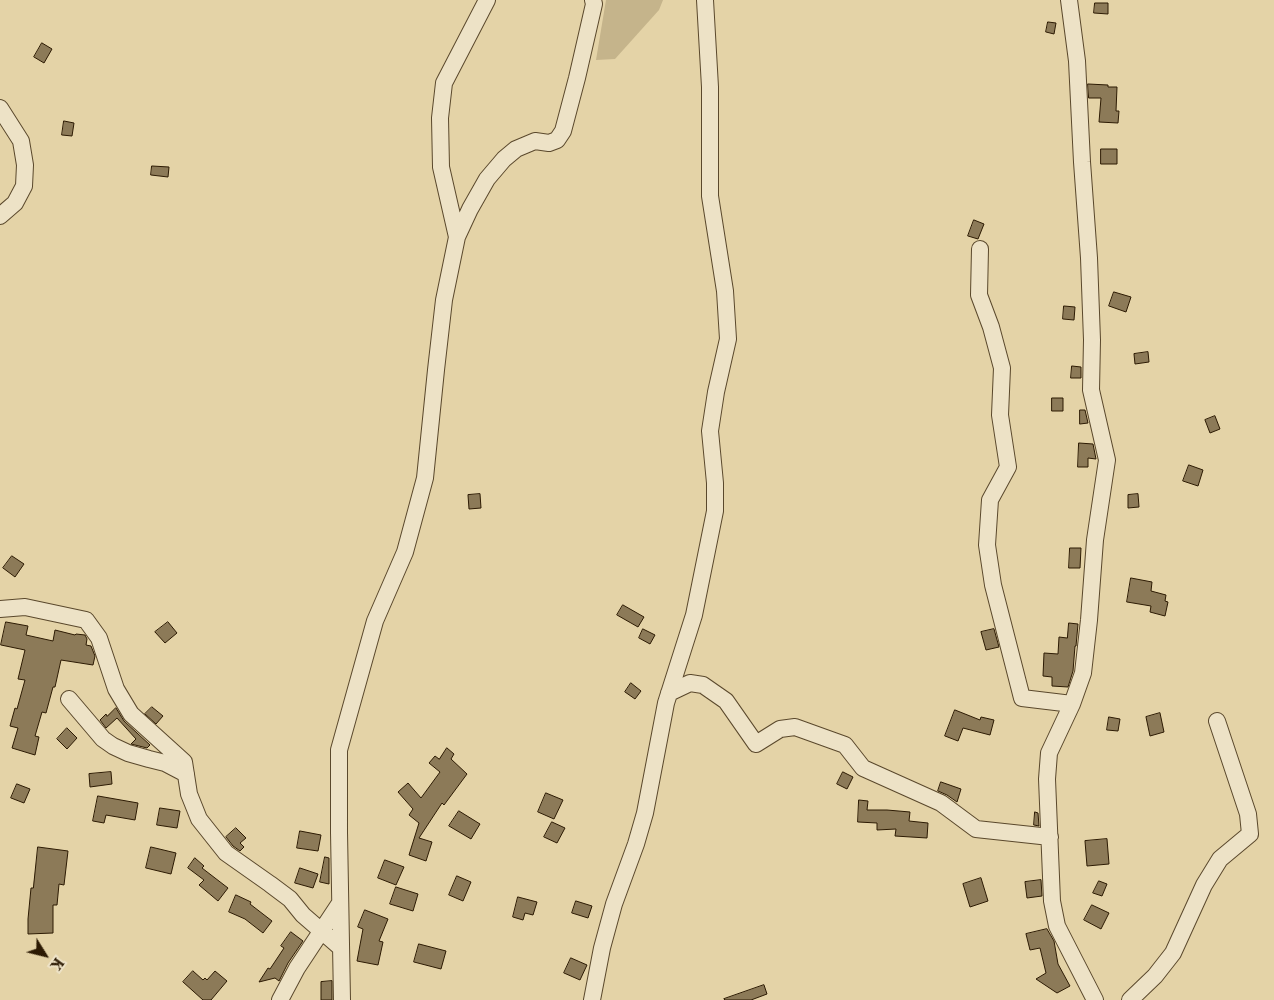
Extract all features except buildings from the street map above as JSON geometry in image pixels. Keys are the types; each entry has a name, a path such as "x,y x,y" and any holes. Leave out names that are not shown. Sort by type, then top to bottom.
{"street":[{"path":"457,237 441,167 440,118 444,83 487,0"},
{"path":"342,1000 339,750 375,621 405,552 425,478 444,300 457,237 487,179 504,159 516,149 535,141 549,143 557,140 563,131 580,68 594,4 593,0"},
{"path":"592,1000 602,948 614,904 636,844 644,813 666,703 694,615 715,511 715,483 710,431 716,392 728,339 725,291 710,196 710,87 705,0"},
{"path":"1069,0 1077,61 1089,258 1092,340 1091,390 1108,460 1095,540 1083,673 1072,704 1049,753 1047,779 1052,902 1057,926 1095,1000"},
{"path":"0,108 21,141 26,165 24,186 15,203 0,216"},
{"path":"980,249 979,295 991,327 1002,368 1000,415 1008,468 990,500 986,546 993,585 1022,698 1072,704"},
{"path":"0,609 25,607 86,620 99,638 116,688 131,714 184,762 189,794 199,820 226,853 290,898 303,915 341,948"},
{"path":"669,693 690,683 704,685 726,702 756,744 780,729 794,727 845,745 863,768 941,803 976,829 1050,837"},
{"path":"69,698 103,739 113,746 149,760 165,763 186,774"},
{"path":"1130,1000 1155,976 1173,954 1204,885 1220,859 1250,834 1248,814 1217,721"},
{"path":"280,1000 297,968 340,903"}],"shaded area":[{"path":"606,0 663,0 659,10 615,59 596,60"}]}
